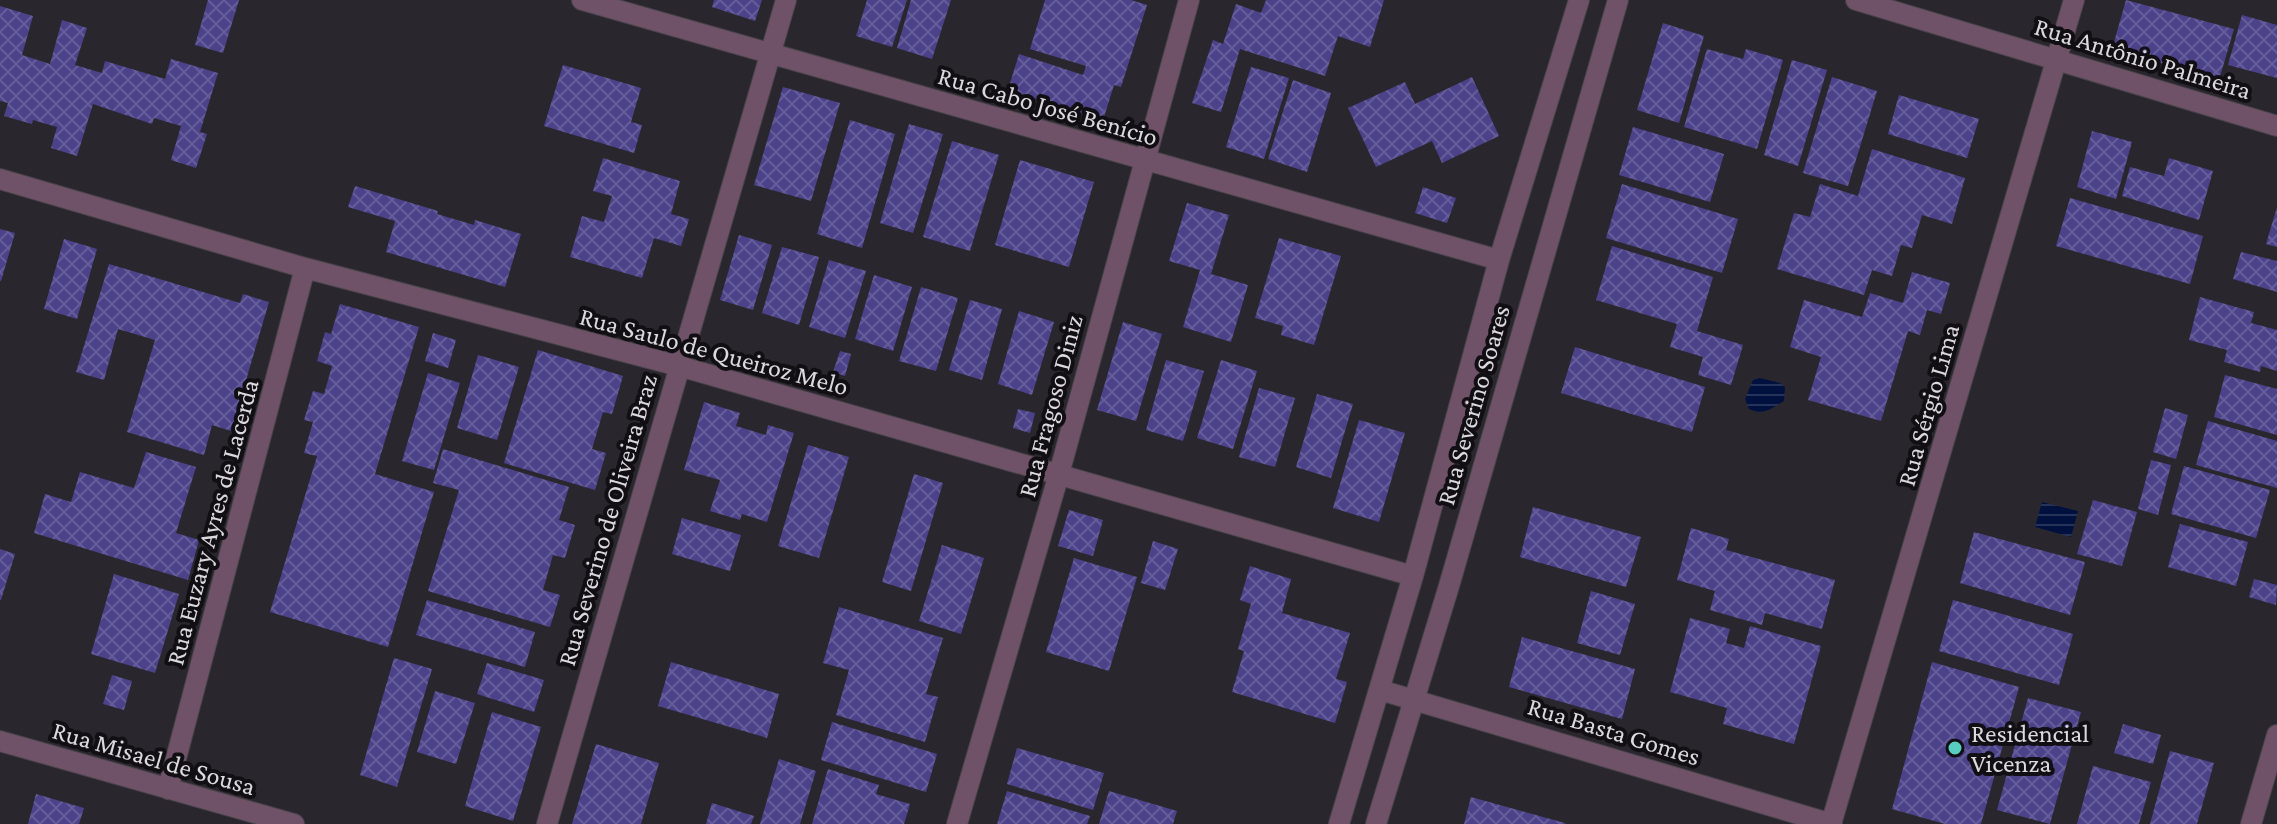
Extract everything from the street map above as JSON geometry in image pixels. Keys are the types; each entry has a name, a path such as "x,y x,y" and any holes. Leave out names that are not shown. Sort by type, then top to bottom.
{"street":[{"name":"Rua Cabo José Benício","path":"582,0 1499,260"},
{"name":"Rua Severino de Oliveira Braz","path":"547,824 786,0"},
{"name":"Rua Fragoso Diniz","path":"957,824 1059,474 1189,0"},
{"name":"Rua Severino Soares","path":"1339,824 1413,576 1499,260 1579,0"},
{"name":"Rua Severino Soares","path":"1376,824 1618,0"},
{"name":"Rua Antônio Palmeira","path":"1856,0 2277,126"},
{"name":"Rua Sérgio Lima","path":"1831,824 2074,0"},
{"name":"Rua Saulo de Queiroz Melo","path":"0,179 305,268 679,366 1413,576"},
{"name":"Rua Euzary Ayres de Lacerda","path":"168,789 305,268"},
{"name":"Rua Basta Gomes","path":"1380,690 1831,824"},
{"path":"2251,824 2277,735"},
{"name":"Rua Misael de Sousa","path":"0,741 294,824"}],"shaded area":[{"path":"1760,378 1785,387 1784,401 1759,412 1749,409 1745,399 1753,380"},
{"path":"2042,502 2078,511 2071,537 2035,527"}],"building":[{"path":"208,0 239,0 223,53 195,45"},
{"path":"714,0 762,0 755,21 712,7"},
{"path":"867,0 907,0 892,47 856,36"},
{"path":"911,0 951,0 932,59 897,48"},
{"path":"1045,0 1131,0 1147,5 1121,87 1114,85 1103,120 1008,90 1019,54 1083,75 1086,66 1030,49"},
{"path":"1266,0 1384,0 1370,47 1338,36 1325,76 1240,49 1221,112 1192,103 1213,40 1223,44 1236,4 1261,13"},
{"path":"2126,0 2234,29 2219,80 2112,49"},
{"path":"0,6 33,16 22,55 50,64 62,20 87,28 75,65 102,73 105,61 165,79 171,59 218,73 200,132 207,134 196,168 171,160 181,126 154,118 152,124 93,104 77,156 51,148 57,127 4,116 8,103 0,101"},
{"path":"2242,15 2277,25 2277,78 2228,65"},
{"path":"1663,23 1704,36 1679,123 1637,110"},
{"path":"1707,49 1743,59 1746,49 1783,60 1757,149 1684,127"},
{"path":"1792,60 1827,70 1798,166 1764,155"},
{"path":"563,65 641,88 631,122 642,125 634,153 544,126"},
{"path":"1251,67 1289,78 1264,159 1226,147"},
{"path":"1472,77 1499,136 1442,163 1432,141 1376,167 1348,108 1405,82 1415,104"},
{"path":"1832,77 1877,91 1848,186 1803,173"},
{"path":"1293,80 1331,93 1307,172 1268,159"},
{"path":"783,87 840,103 811,201 754,185"},
{"path":"1899,95 1979,119 1967,158 1888,134"},
{"path":"850,120 895,134 862,248 817,234"},
{"path":"909,124 943,134 913,233 880,223"},
{"path":"1633,127 1724,154 1710,202 1619,175"},
{"path":"2092,131 2132,142 2116,199 2077,187"},
{"path":"952,141 999,155 970,251 923,237"},
{"path":"1872,149 1965,178 1952,224 1922,215 1912,248 1901,245 1892,276 1872,270 1864,295 1777,269 1794,213 1810,217 1820,184 1858,196"},
{"path":"603,158 680,181 671,214 689,219 681,246 654,238 642,278 570,257 582,216 604,222 612,196 593,191"},
{"path":"2169,158 2213,171 2199,220 2122,196 2130,167 2164,176"},
{"path":"1020,160 1094,182 1069,267 995,245"},
{"path":"1622,184 1738,219 1722,273 1606,238"},
{"path":"355,186 474,225 475,220 521,234 505,287 386,252 395,221 348,207"},
{"path":"1423,187 1456,198 1447,223 1415,213"},
{"path":"2070,198 2203,236 2190,284 2056,246"},
{"path":"1187,203 1229,215 1211,274 1248,285 1231,342 1183,327 1200,270 1169,261"},
{"path":"2277,207 2277,247 2266,244"},
{"path":"0,229 15,233 1,281 0,281"},
{"path":"739,235 772,245 753,310 720,300"},
{"path":"1279,238 1341,256 1314,345 1281,335 1283,326 1255,318"},
{"path":"64,239 97,249 77,319 44,309"},
{"path":"1612,246 1713,277 1697,331 1743,345 1731,385 1698,375 1703,357 1670,347 1677,324 1596,300"},
{"path":"782,247 819,257 799,325 762,313"},
{"path":"2241,252 2277,261 2277,292 2233,279"},
{"path":"829,260 866,271 845,338 809,327"},
{"path":"109,264 240,303 243,294 269,302 231,431 212,425 204,455 127,432 155,340 118,329 104,380 76,372"},
{"path":"1912,272 1950,283 1941,314 1927,310 1920,335 1908,331 1881,421 1808,400 1821,357 1790,347 1804,300 1862,317 1870,293 1903,303"},
{"path":"874,275 912,287 893,351 855,339"},
{"path":"921,287 958,298 936,371 899,361"},
{"path":"2200,297 2254,312 2251,323 2277,330 2277,371 2261,366 2260,372 2224,362 2227,350 2189,340"},
{"path":"970,300 1002,309 982,380 949,370"},
{"path":"340,304 419,327 375,474 434,492 388,647 270,612 317,456 304,453 313,422 304,420 313,391 324,394 332,366 317,361 325,332 331,334"},
{"path":"1019,311 1054,322 1032,395 998,384"},
{"path":"1123,322 1162,334 1136,421 1097,410"},
{"path":"433,333 456,340 448,368 425,361"},
{"path":"1575,347 1705,387 1692,432 1561,393"},
{"path":"538,350 623,376 612,414 603,412 592,449 606,453 595,490 504,463"},
{"path":"840,351 851,354 845,376 833,372"},
{"path":"478,355 519,367 497,440 457,428"},
{"path":"1166,360 1204,371 1183,441 1146,430"},
{"path":"1221,360 1257,371 1233,449 1197,438"},
{"path":"428,373 460,383 434,470 402,461"},
{"path":"2225,375 2277,389 2277,435 2214,417"},
{"path":"1259,388 1295,398 1275,467 1239,457"},
{"path":"1317,394 1353,404 1331,478 1296,467"},
{"path":"704,402 740,413 736,426 766,435 768,425 794,433 767,522 742,514 740,520 710,511 720,480 684,470"},
{"path":"2165,408 2188,415 2176,459 2153,452"},
{"path":"1018,409 1035,413 1030,433 1013,428"},
{"path":"1359,420 1405,433 1379,522 1333,508"},
{"path":"2208,421 2277,441 2277,488 2196,465"},
{"path":"808,445 849,457 819,558 778,546"},
{"path":"443,449 569,487 559,520 575,525 565,558 553,555 543,590 560,595 550,627 428,591 459,490 433,483"},
{"path":"146,452 196,467 176,533 199,540 188,580 34,533 45,494 71,502 80,472 134,488"},
{"path":"2151,460 2171,465 2158,515 2138,509"},
{"path":"2184,466 2270,490 2256,538 2171,514"},
{"path":"914,474 943,483 911,591 882,582"},
{"path":"2093,500 2137,512 2122,566 2077,554"},
{"path":"1533,507 1641,537 1626,587 1520,557"},
{"path":"1069,510 1103,520 1093,556 1058,546"},
{"path":"682,518 741,535 730,571 672,554"},
{"path":"2180,524 2248,542 2236,586 2168,567"},
{"path":"1691,528 1729,539 1726,550 1835,580 1822,629 1765,613 1762,625 1710,610 1715,591 1677,580"},
{"path":"1974,532 2085,562 2070,615 1960,583"},
{"path":"1153,541 1178,549 1165,590 1141,583"},
{"path":"942,545 984,558 961,634 919,621"},
{"path":"0,549 15,554 1,600 0,600"},
{"path":"1074,558 1137,577 1109,671 1046,652"},
{"path":"1250,566 1291,579 1282,613 1350,633 1336,679 1347,682 1335,723 1232,692 1244,651 1238,649 1251,604 1240,600"},
{"path":"114,574 179,594 155,673 91,654"},
{"path":"2254,579 2277,585 2276,605 2249,597"},
{"path":"1591,591 1635,604 1620,655 1577,643"},
{"path":"427,600 535,632 525,667 416,635"},
{"path":"1953,600 2073,634 2059,685 1939,651"},
{"path":"839,607 943,638 926,694 938,697 925,742 836,715 849,670 823,663"},
{"path":"1690,618 1730,629 1726,643 1744,648 1750,626 1821,646 1794,744 1723,724 1727,708 1670,692"},
{"path":"1522,637 1635,669 1622,719 1509,687"},
{"path":"394,658 432,669 397,787 360,775"},
{"path":"671,662 779,694 767,738 658,706"},
{"name":"Residencial Vicenza","path":"1932,662 2019,687 1981,824 1945,824 1892,809"},
{"path":"487,663 544,680 534,712 477,694"},
{"path":"112,675 132,681 124,710 103,704"},
{"path":"435,691 475,703 456,764 417,752"},
{"path":"2028,698 2081,712 2050,824 1997,810"},
{"path":"492,712 541,727 513,821 465,806"},
{"path":"832,722 937,754 926,792 821,760"},
{"path":"2123,724 2161,735 2153,764 2114,753"},
{"path":"596,744 659,763 641,824 572,824"},
{"path":"1017,748 1104,773 1093,810 1007,784"},
{"path":"2170,751 2214,763 2197,824 2150,824"},
{"path":"779,759 816,771 800,824 760,824"},
{"path":"2093,766 2151,782 2139,824 2077,824"},
{"path":"828,769 879,785 876,794 910,804 904,824 812,824"},
{"path":"1007,791 1090,816 1087,824 997,824"},
{"path":"1109,791 1177,811 1173,824 1099,824"},
{"path":"36,794 84,808 79,824 28,824"},
{"path":"1471,797 1565,823 1565,824 1464,824"},
{"path":"712,803 754,816 751,824 706,824"}],"place":[{"name":"Residencial Vicenza","path":"1955,748"}]}
